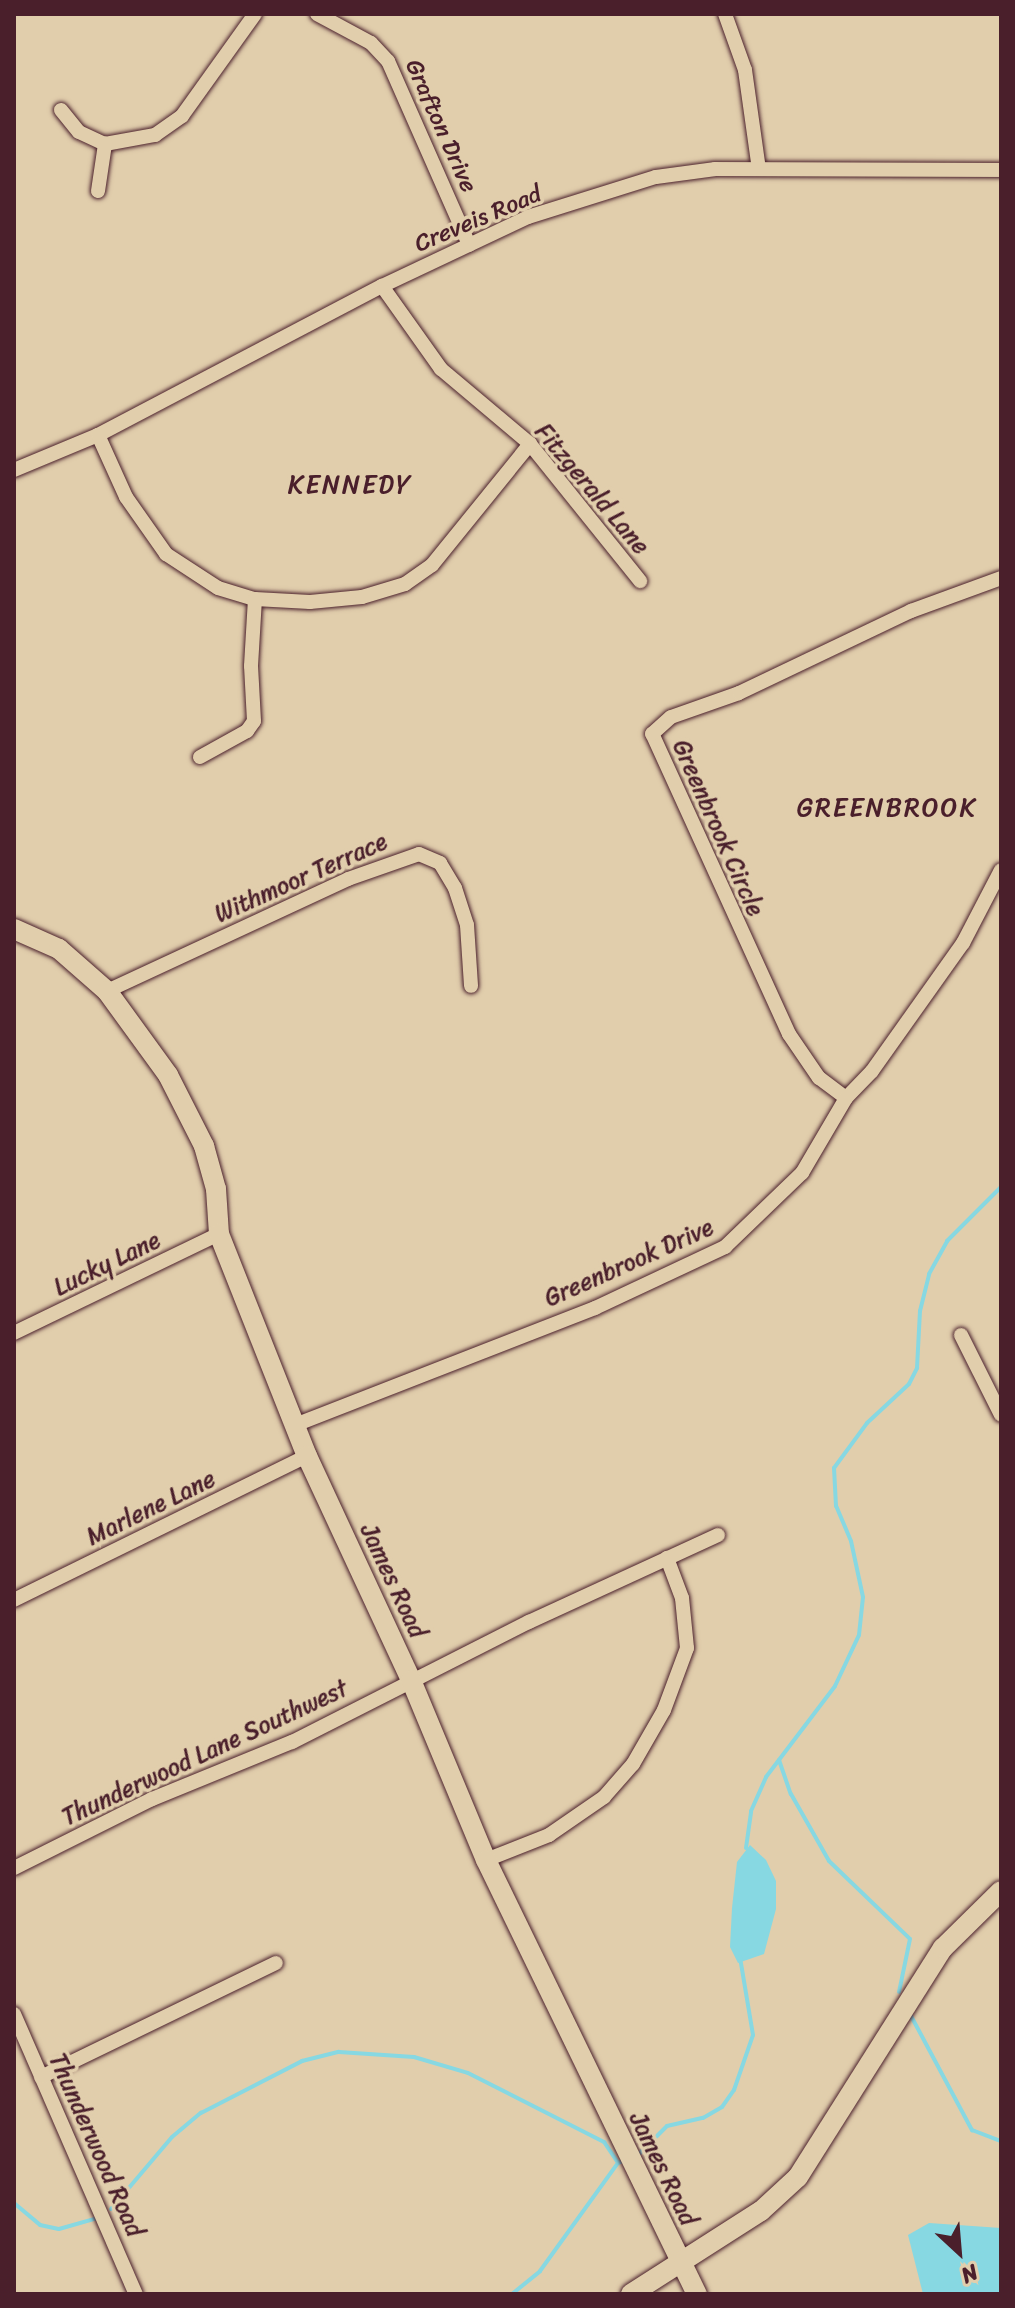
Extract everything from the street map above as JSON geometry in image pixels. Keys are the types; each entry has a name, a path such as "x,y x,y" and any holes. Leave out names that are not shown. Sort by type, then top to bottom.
{"street":[{"path":"61,110 79,132 105,144 155,135 182,116 255,14"},
{"name":"Grafton Drive","path":"317,14 371,43 388,61 469,245"},
{"path":"725,14 745,70 759,169"},
{"path":"98,191 105,144"},
{"name":"Creveis Road","path":"14,470 98,435 382,286 528,217 656,177 759,169 1001,170"},
{"name":"Fitzgerald Lane","path":"382,286 441,369 530,444 640,581"},
{"path":"98,435 126,497 166,554 218,588 255,599 362,597 405,584 432,565 530,444"},
{"name":"Greenbrook Circle","path":"846,1098 804,1062 789,1034 652,734 671,717 739,693 911,611 1001,578"},
{"path":"200,757 247,731 254,721 251,666 255,599"},
{"name":"Withmoor Terrace","path":"107,991 348,879 419,854 440,863 455,888 467,925 471,986"},
{"name":"Greenbrook Drive","path":"295,1425 595,1308 725,1247 802,1173 846,1098 923,1003 963,943 1001,870"},
{"name":"James Road","path":"14,929 59,949 107,991 168,1075 204,1146 216,1189 219,1234 307,1456 411,1680 486,1860 697,2294"},
{"name":"Lucky Lane","path":"14,1333 219,1234"},
{"path":"961,1335 1001,1415"},
{"name":"Marlene Lane","path":"14,1600 307,1456"},
{"name":"Thunderwood Lane Southwest","path":"14,1868 152,1799 292,1742 411,1680 718,1535"},
{"path":"486,1860 549,1835 604,1797 640,1752 677,1682 689,1635 667,1558"},
{"path":"631,2294 761,2211 798,2177 943,1948 1001,1891"},
{"path":"41,2077 276,1963"},
{"name":"Thunderwood Road","path":"14,2014 136,2294"}],"water":[{"path":"750,1845 766,1860 776,1881 776,1909 764,1954 738,1963 730,1947 732,1908 737,1862"},
{"path":"929,2223 1001,2228 1001,2294 923,2294 908,2235"}],"waterway":[{"path":"746,1848 751,1811 766,1777 835,1686 859,1635 863,1597 851,1541 836,1506 834,1468 867,1423 909,1384 917,1368 920,1311 929,1274 947,1241 1001,1187"},
{"path":"779,1760 791,1794 829,1861 910,1939 899,1992"},
{"path":"638,2155 667,2126 703,2118 722,2107 734,2090 753,2035 740,1957"},
{"path":"910,2014 972,2130 1001,2141"},
{"path":"111,2209 172,2137 201,2113 302,2061 339,2052 414,2057 468,2073 604,2142 618,2163"},
{"path":"512,2294 540,2271 618,2163 626,2160"},
{"path":"14,2203 40,2225 59,2229 95,2219"}],"district":[{"name":"KENNEDY","path":"350,485"},
{"name":"GREENBROOK","path":"887,808"}]}
